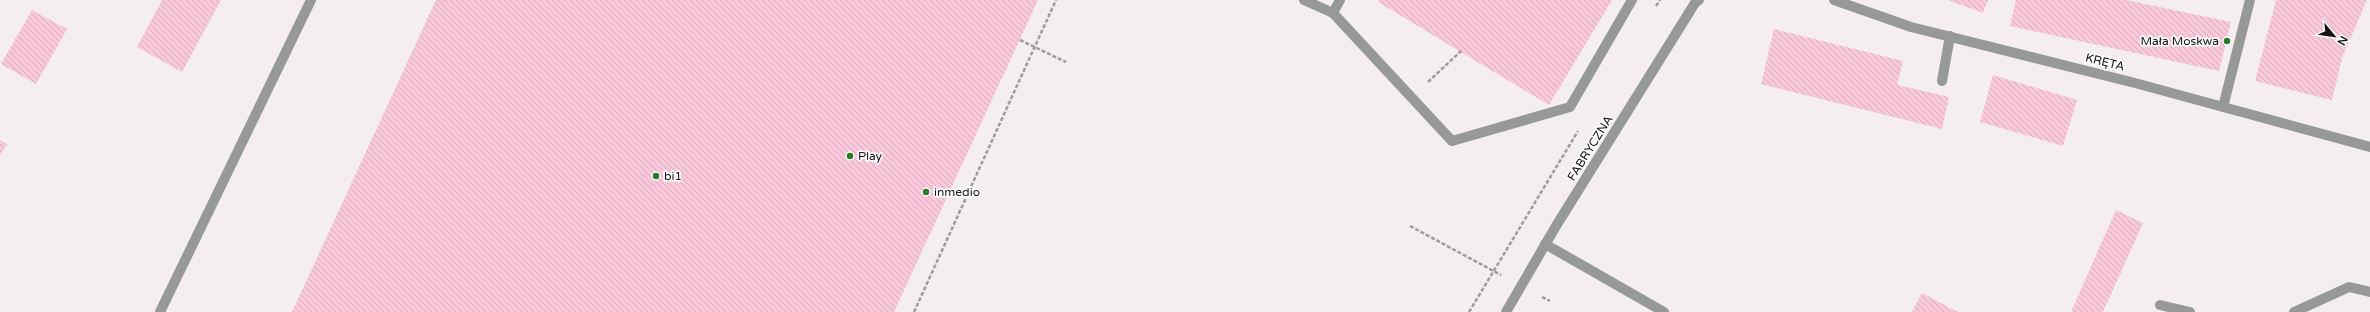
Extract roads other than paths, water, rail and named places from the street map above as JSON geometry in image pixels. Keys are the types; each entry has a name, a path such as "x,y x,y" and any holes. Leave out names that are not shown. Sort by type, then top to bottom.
{"street":[{"path":"160,312 311,0"},
{"path":"1304,0 1333,13 1452,141 1570,107 1632,0"},
{"path":"1333,13 1340,0"},
{"name":"FABRYCZNA","path":"1506,312 1546,244 1695,3 1699,0"},
{"name":"KRĘTA","path":"1834,0 1911,27 2223,107 2370,147"},
{"path":"2223,107 2250,0"},
{"path":"1942,81 1950,36"},
{"path":"1546,244 1664,312"},
{"path":"2294,312 2349,287 2370,292"},
{"path":"2160,306 2190,312"}],"place":[{"name":"Mała Moskwa","path":"2227,41"},
{"name":"Play","path":"850,156"},
{"name":"bi1","path":"656,176"},
{"name":"inmedio","path":"926,192"}]}
